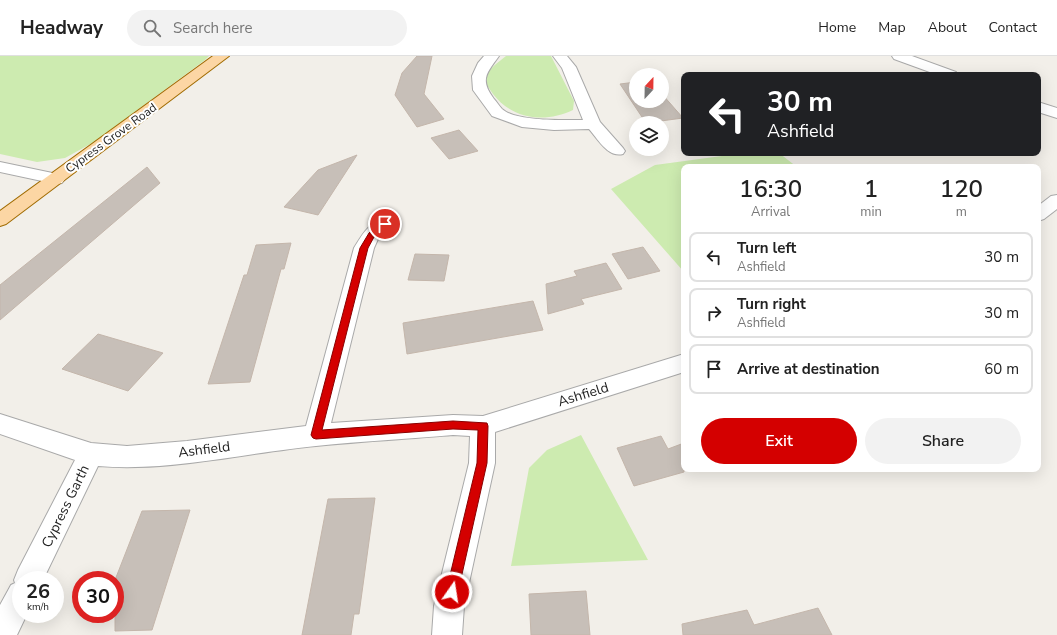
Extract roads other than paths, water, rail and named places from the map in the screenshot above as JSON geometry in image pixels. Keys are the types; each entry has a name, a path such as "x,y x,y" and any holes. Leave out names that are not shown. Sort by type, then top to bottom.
{"main road":[{"name":"Cypress Grove Road","path":"0,220 222,56"}],"street":[{"path":"492,56 485,63 479,76 480,90 497,113 522,122 554,125 593,124"},
{"path":"560,56 570,67 593,124 617,151"},
{"path":"898,56 943,72"},
{"path":"1041,108 1057,114"},
{"path":"0,167 56,179"},
{"path":"1041,213 1057,200"},
{"path":"316,435 364,248 371,235 385,224"},
{"name":"Ashfield","path":"91,454 127,457 187,452 316,435 453,425 483,426 681,364"},
{"name":"Cypress Garth","path":"0,424 91,454 32,571"},
{"path":"447,635 449,606 482,463 483,426"},
{"path":"1,635 12,613"}]}
